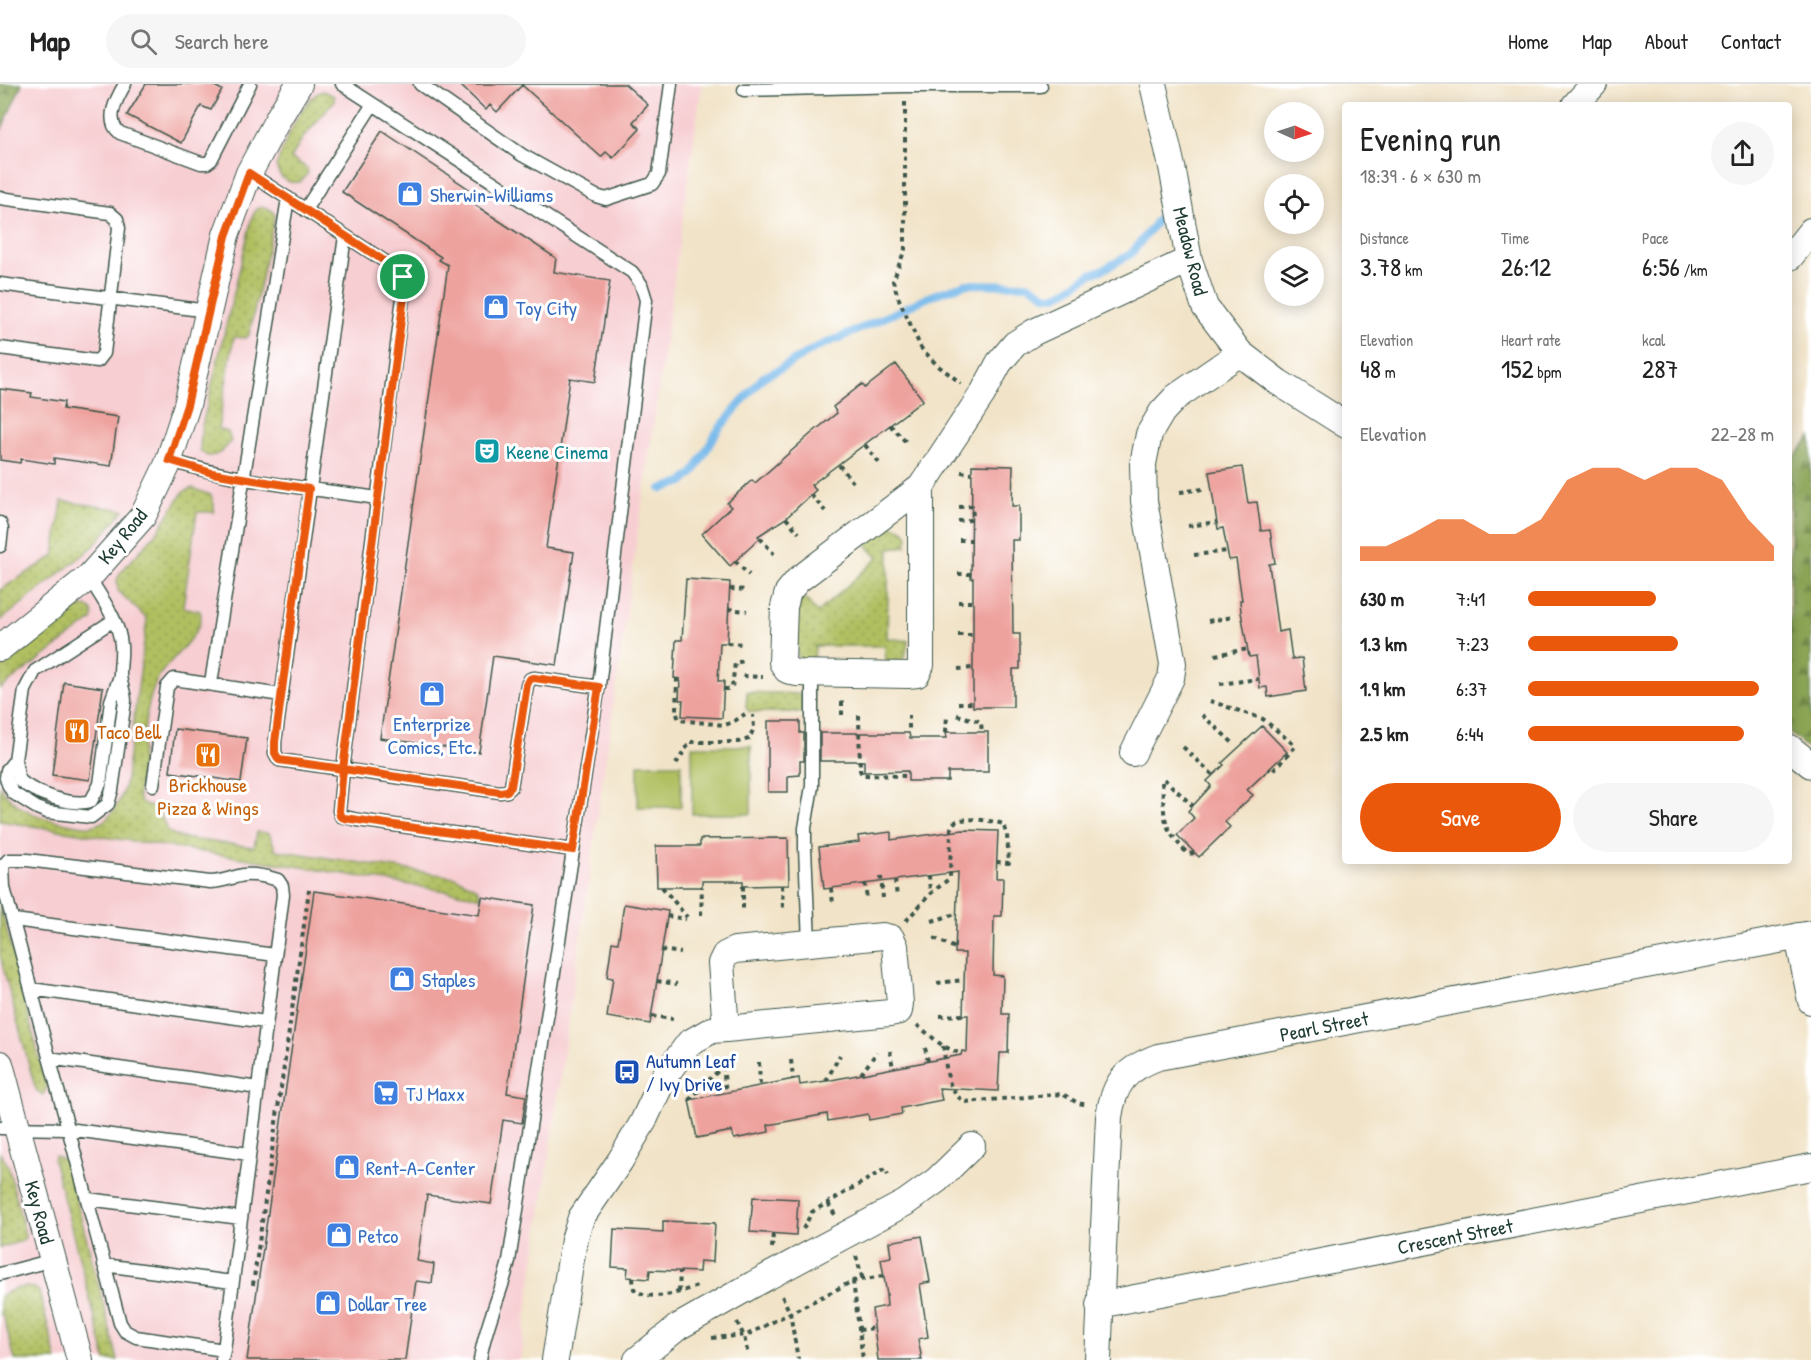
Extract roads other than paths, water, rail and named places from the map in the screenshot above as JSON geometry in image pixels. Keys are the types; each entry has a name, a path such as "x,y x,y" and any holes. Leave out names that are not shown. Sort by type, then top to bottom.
{"street":[{"name":"Meadow Road","path":"1153,84 1171,161 1189,261 1204,307 1240,353 1269,376 1342,422"},
{"path":"1578,102 1594,84"},
{"name":"Key Road","path":"0,648 89,577 143,516 169,460 187,405 226,236 249,173 294,86"},
{"path":"1792,255 1811,231"},
{"path":"921,487 921,665 917,674 812,674 787,670 782,662 784,607 788,592 798,580 921,487 983,393 999,363 1015,345 1034,332 1189,261"},
{"path":"1133,753 1171,678 1173,664 1144,501 1143,464 1149,434 1162,412 1176,397 1240,353"},
{"path":"1792,750 1811,765"},
{"path":"1805,935 1811,1001"},
{"name":"Pearl Street","path":"1098,1360 1110,1104 1124,1075 1140,1064 1158,1057 1805,935"},
{"path":"555,1360 574,1240 581,1218 631,1141 664,1077 689,1043 712,1030 726,1029 899,1011 895,946 891,938 883,936 735,950 725,955 721,963 726,1029"},
{"name":"Key Road","path":"0,1064 9,1127 52,1260 80,1360"},
{"path":"637,1360 678,1327 905,1203 938,1180 972,1146"},
{"name":"Crescent Street","path":"1100,1305 1811,1167"}],"lane":[{"path":"125,84 115,100 112,124 115,129 120,133 201,163 211,160 250,84"},
{"path":"342,84 632,272 641,284 646,300 599,687 509,1261 504,1283 484,1334 480,1360"},
{"path":"420,84 522,155 596,196 606,199 652,184 657,179 671,84"},
{"path":"744,90 900,86 1041,86"},
{"path":"305,210 373,104"},
{"path":"249,173 398,270 405,282 343,769 340,816 573,850"},
{"path":"0,198 110,213 117,219 120,228 104,353 98,361 0,348"},
{"path":"211,683 288,198"},
{"path":"345,236 281,695 275,753 279,760 500,792 507,791 511,787 527,685 530,679 599,687"},
{"path":"0,284 208,311"},
{"path":"169,460 212,473 243,479 378,498"},
{"path":"0,523 2,529 0,546"},
{"path":"89,577 114,620 121,646 120,676 125,701 112,790 108,804 91,817 47,812 13,794 6,778 7,770 15,760 25,690 35,671 114,620"},
{"path":"809,943 805,828 812,786 812,674"},
{"path":"153,784 167,687 174,679 180,678 281,695"},
{"path":"8,860 27,860 210,882 252,875 278,880 282,886 283,896 223,1355 130,1335 120,1323 14,920 3,876 3,866 8,860"},
{"path":"14,920 275,955"},
{"path":"31,989 266,1022"},
{"path":"50,1058 258,1088"},
{"path":"9,1127 68,1129 249,1154"},
{"path":"87,1199 241,1218"},
{"path":"0,1274 52,1260"},
{"path":"104,1265 232,1282"}],"waterway":[{"path":"661,489 683,482 693,473 718,430 763,377 817,347 933,295 966,284 1029,285 1047,296 1057,296 1091,274 1131,254 1167,208"}],"place":[{"name":"Sherwin-Williams","path":"410,194"},
{"name":"Toy City","path":"496,307"},
{"name":"Keene Cinema","path":"487,451"},
{"name":"Enterprize Comics, Etc.","path":"432,694"},
{"name":"Taco Bell","path":"77,731"},
{"name":"Brickhouse Pizza & Wings","path":"208,755"},
{"name":"Staples","path":"402,979"},
{"name":"Autumn Leaf / Ivy Drive","path":"627,1072"},
{"name":"TJ Maxx","path":"386,1093"},
{"name":"Rent-A-Center","path":"347,1167"},
{"name":"Petco","path":"339,1235"},
{"name":"Dollar Tree","path":"328,1303"}]}
